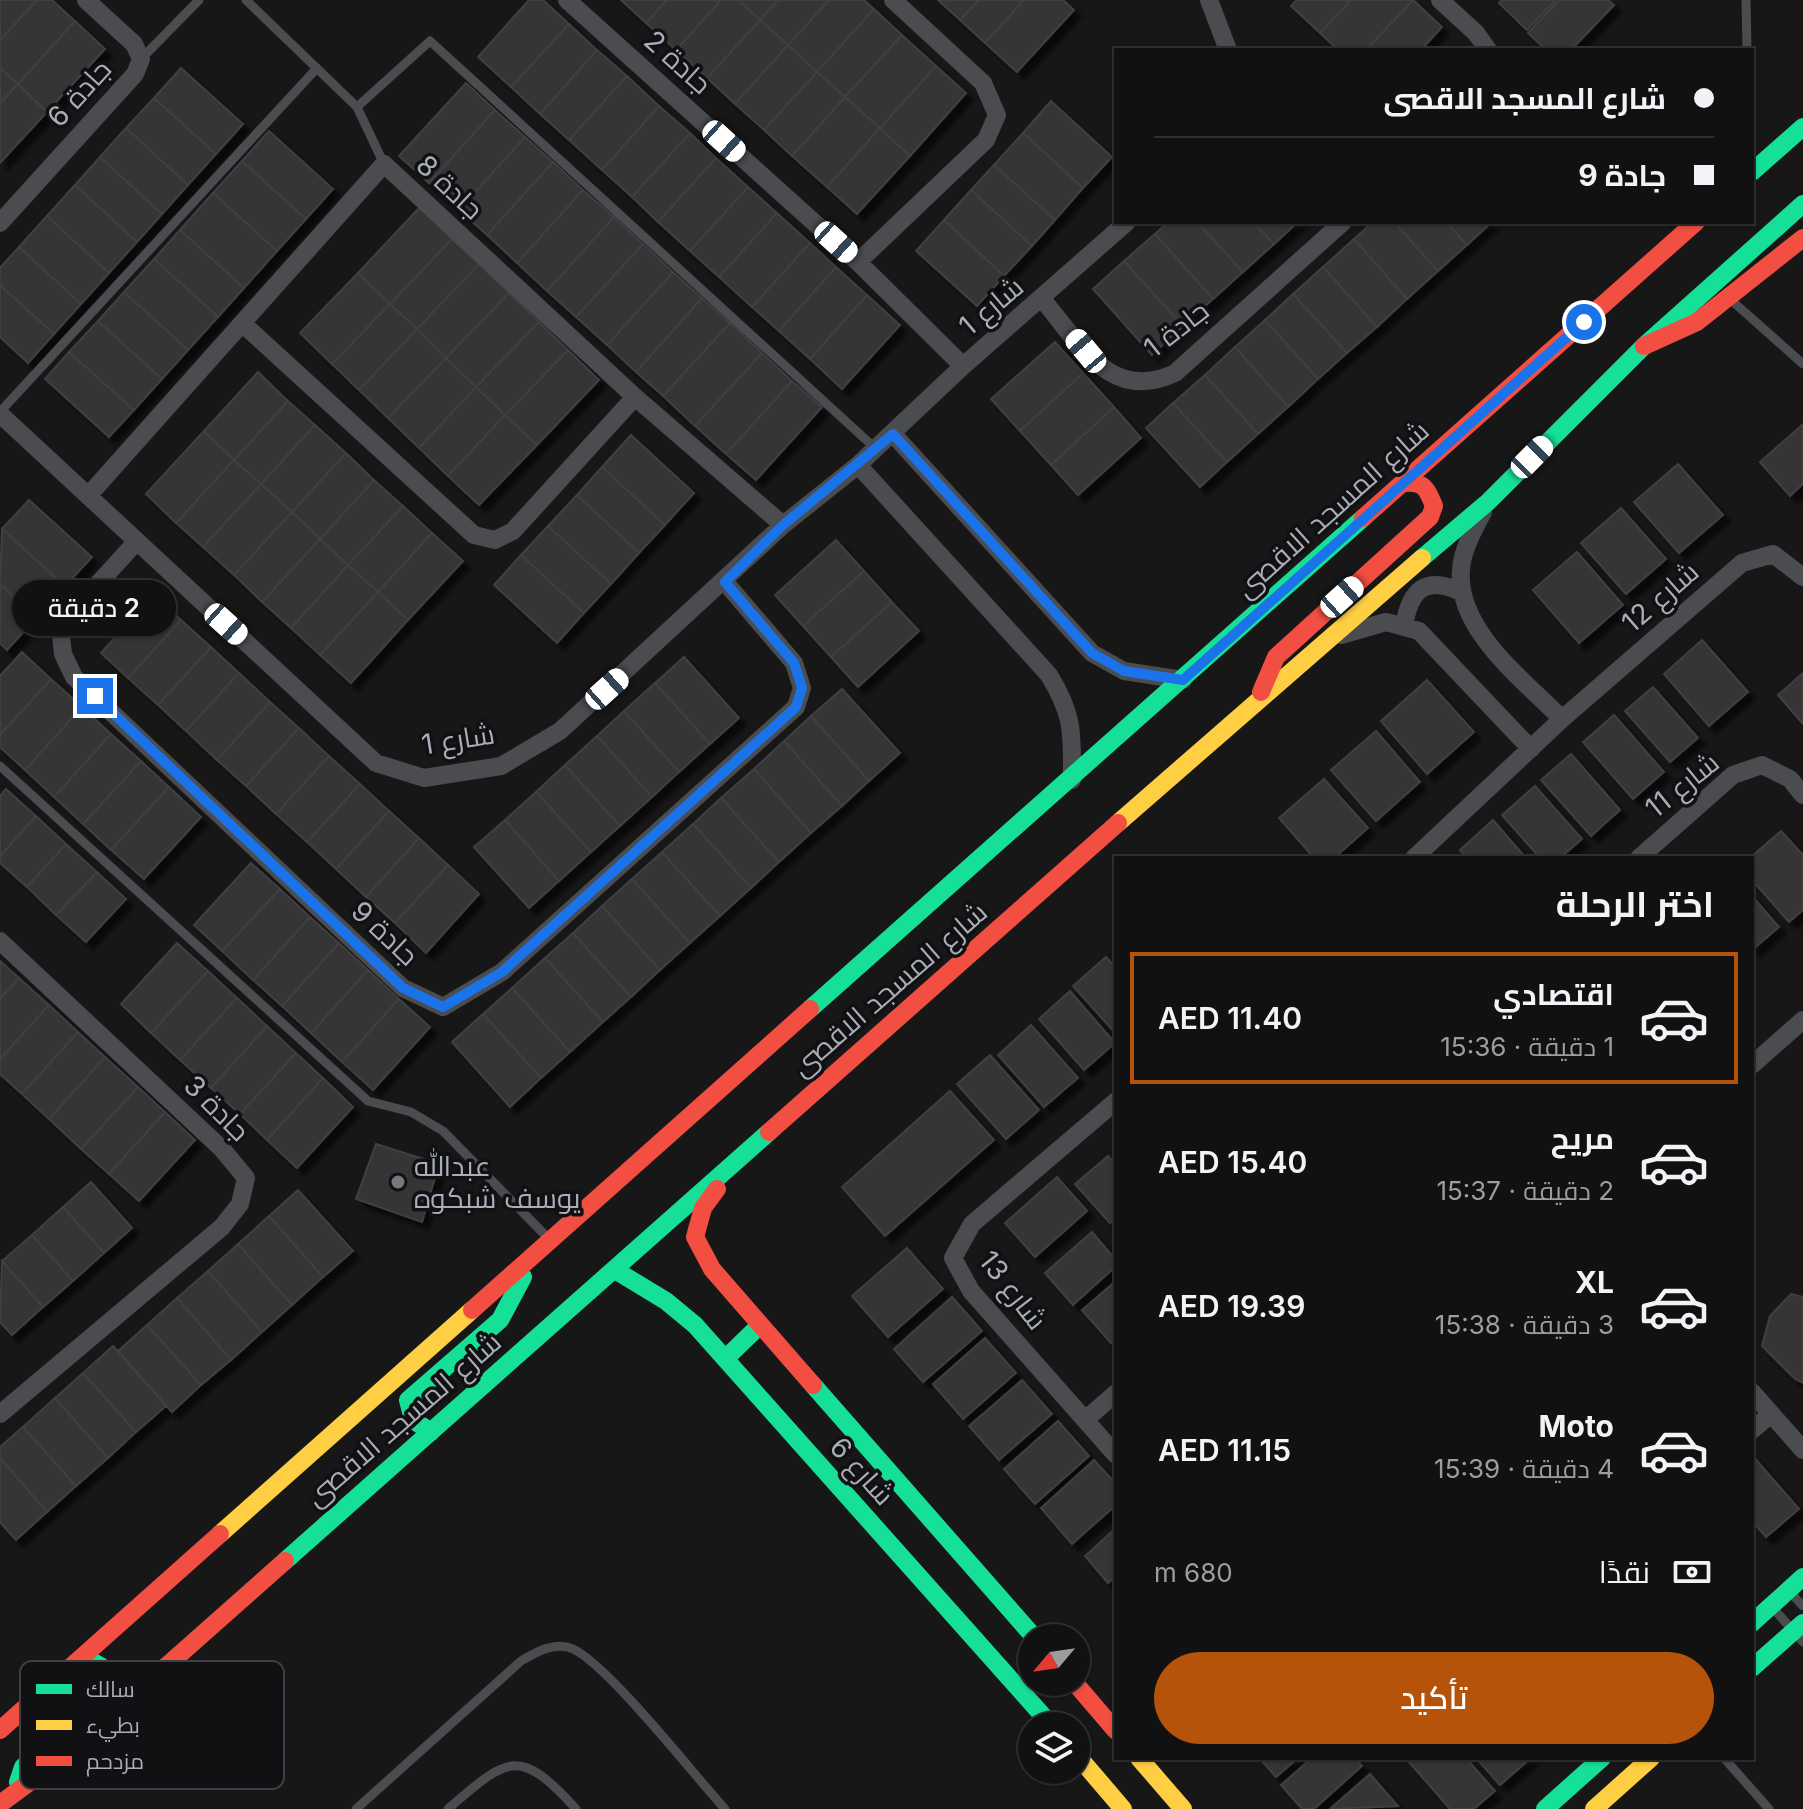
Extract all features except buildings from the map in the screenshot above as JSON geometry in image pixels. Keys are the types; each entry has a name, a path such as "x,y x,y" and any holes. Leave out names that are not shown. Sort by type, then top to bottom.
{"main road":[{"path":"1754,170 1803,127"},
{"name":"شارع المسجد الاقصى","path":"172,1661 1258,699 1488,502 1644,346 1803,204"},
{"name":"شارع المسجد الاقصى","path":"80,1661 1694,224"},
{"path":"1644,346 1697,322 1730,299 1803,238"},
{"path":"1258,699 1276,657 1430,517 1434,506 1426,487 1417,482 1404,483"},
{"name":"شارع 6","path":"743,1155 703,1208 695,1237 712,1269 1023,1624"},
{"path":"431,1432 413,1424 407,1413 408,1400 500,1320 533,1260"},
{"name":"شارع 6","path":"615,1270 666,1301 695,1325 1040,1712"},
{"path":"725,1359 760,1325"},
{"path":"1754,1621 1803,1577"},
{"path":"1754,1666 1800,1632"},
{"path":"85,1657 92,1661"},
{"path":"1086,1696 1114,1729"},
{"name":"شارع المسجد الاقصى","path":"0,1730 20,1713"},
{"path":"1141,1760 1183,1809"},
{"path":"1545,1809 1600,1760"},
{"path":"1594,1809 1649,1760"},
{"path":"1090,1770 1123,1809"},
{"path":"8,1799 20,1773"}],"street":[{"name":"جادة 6","path":"0,223 135,74 141,59 134,44 86,0"},
{"name":"جادة 2","path":"567,0 858,262 963,366"},
{"path":"858,262 986,140 997,115 983,83 893,0"},
{"path":"1209,0 1227,48"},
{"path":"1440,0 1476,33 1487,48"},
{"name":"جادة 8","path":"88,496 384,164 635,397 783,525"},
{"name":"شارع 1","path":"0,413 376,763 424,778 501,766 560,731 725,582 783,525 858,465 963,366 1125,224"},
{"name":"جادة 1","path":"1042,299 1106,371 1130,383 1154,382 1175,373 1341,224"},
{"path":"243,324 474,535 495,540 513,531 635,397"},
{"path":"893,434 1092,653 1124,671 1183,680"},
{"path":"858,465 1049,675 1067,703 1072,727 1072,780"},
{"path":"1488,502 1461,567 1461,592 1467,609 1491,646 1562,719"},
{"name":"جادة 9","path":"136,542 60,626 63,654 74,677 403,988 443,1007 502,972 796,707 802,688 794,663 725,582"},
{"name":"شارع 12","path":"1416,856 1562,719 1742,563 1773,554 1803,577"},
{"path":"1404,626 1408,601 1421,588 1442,583 1461,592"},
{"path":"1327,641 1363,626 1386,622 1419,631 1531,749"},
{"name":"شارع 11","path":"1641,856 1733,775 1762,765 1790,779 1803,795"},
{"name":"جادة 3","path":"0,941 222,1149 246,1178 240,1204 222,1227 0,1414"},
{"path":"1754,1063 1803,1020"},
{"name":"شارع 13","path":"1114,1103 972,1224 953,1258 971,1291 1114,1453"},
{"path":"1754,1394 1803,1450"},
{"path":"1085,1420 1114,1395"},
{"path":"1754,1428 1771,1414"}],"lane":[{"path":"141,59 199,0"},
{"path":"246,0 357,107 384,164"},
{"path":"1746,0 1747,48"},
{"path":"357,107 430,41 876,449"},
{"path":"0,413 317,68"},
{"path":"1730,299 1803,364"},
{"path":"0,766 368,1101 411,1112 443,1131 552,1242"},
{"path":"1788,1590 1803,1606"},
{"path":"1771,1606 1800,1632"},
{"path":"356,1809 521,1661 546,1648 560,1647 572,1649 604,1674 725,1809"},
{"path":"1726,1760 1769,1809"},
{"path":"448,1809 485,1777 516,1764 531,1767 547,1777 576,1809"}],"traffic: fast":[{"path":"1754,170 1803,127"},
{"path":"1422,558 1488,502 1644,346 1803,204"},
{"path":"810,1009 1363,518"},
{"path":"285,1561 769,1132"},
{"path":"615,1270 666,1301 695,1325 1040,1712"},
{"path":"431,1432 413,1420 408,1400 500,1320 523,1277"},
{"path":"725,1359 760,1325"},
{"path":"813,1385 1023,1624"},
{"path":"1754,1621 1803,1577"},
{"path":"1754,1666 1803,1623"},
{"path":"85,1657 92,1661"},
{"path":"1545,1809 1600,1760"},
{"path":"18,1782 20,1776"}],"traffic: slow":[{"path":"1118,823 1422,558"},
{"path":"220,1534 472,1310"},
{"path":"1141,1760 1183,1809"},
{"path":"1594,1809 1649,1760"},
{"path":"1090,1770 1123,1809"}],"traffic: jam":[{"path":"1363,518 1694,224"},
{"path":"1644,346 1697,322 1803,238"},
{"path":"1261,692 1276,657 1430,517 1434,506 1427,491 1416,483 1404,483"},
{"path":"769,1132 1118,823"},
{"path":"472,1310 810,1009"},
{"path":"717,1189 703,1208 695,1237 712,1269 813,1385"},
{"path":"77,1661 220,1534"},
{"path":"172,1661 285,1561"},
{"path":"1086,1696 1114,1729"},
{"path":"0,1730 20,1712"},
{"path":"0,1804 20,1789"}],"place":[{"name":"عبدالله يوسف شبكوه","path":"398,1182"}],"route":[{"path":"95,696 403,988 443,1007 468,995 502,972 796,707 802,688 794,663 725,582 783,525 893,434 1092,653 1124,671 1183,680 1584,322"}]}
